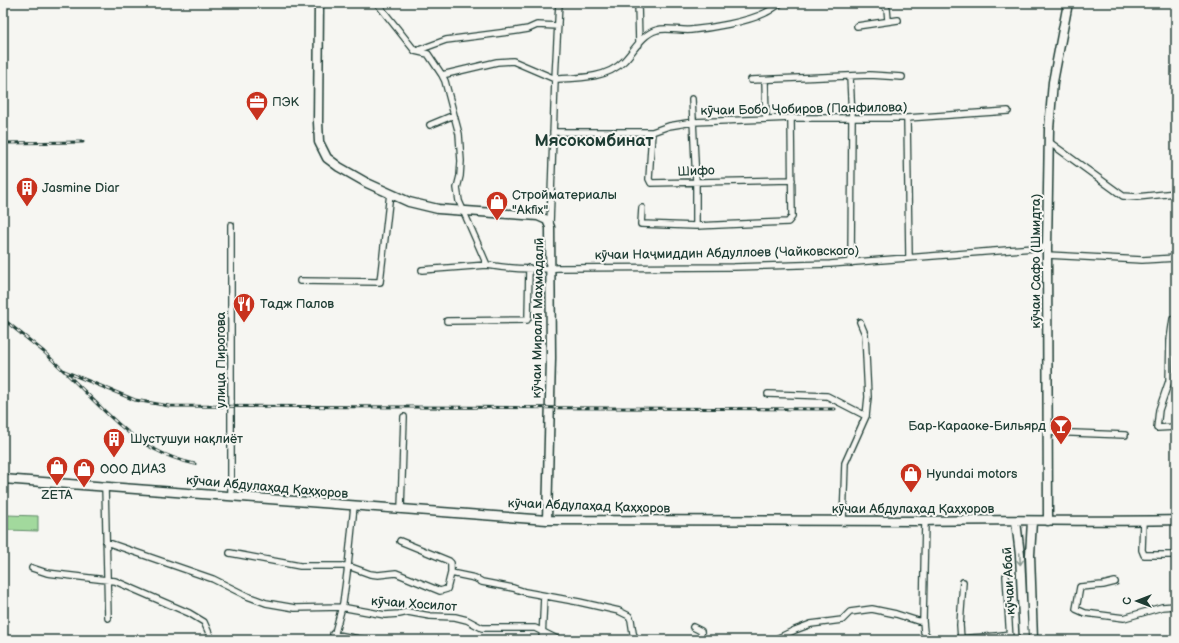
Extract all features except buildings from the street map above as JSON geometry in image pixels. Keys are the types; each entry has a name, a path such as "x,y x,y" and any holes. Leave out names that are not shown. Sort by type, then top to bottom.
{"main road":[{"name":"кӯчаи Миралӣ Маҳмадалӣ","path":"319,3 319,142 328,158 339,167 367,183 409,202 438,209 538,216 547,220 550,227 551,268 551,358 548,408 547,520"},
{"name":"кӯчаи Сафо (Шмидта)","path":"1048,521 1047,251 1049,142 1053,82 1068,3"},
{"name":"кӯчаи Абдулаҳад Қаҳҳоров","path":"3,479 547,520 1176,520"},
{"name":"кӯчаи Абаӣ","path":"1016,521 1020,555 1024,640"},
{"name":"кӯчаи Абаӣ","path":"1032,521 1030,555 1033,640"}],"street":[{"path":"377,3 415,51 428,54 445,81 459,134 461,161 460,176 457,188 459,201 487,265"},
{"path":"550,227 559,3"},
{"path":"638,3 639,44"},
{"path":"442,76 497,62 513,61 555,79 592,78 609,72 624,62 647,36 657,30 690,30 739,21 765,13 781,3"},
{"path":"881,3 887,9 888,20"},
{"path":"857,26 888,20 898,20"},
{"path":"415,51 446,40 516,31 528,29 537,25 558,26"},
{"path":"751,80 870,75 902,77"},
{"path":"850,77 852,117 851,262"},
{"path":"765,80 766,119"},
{"path":"692,99 696,182 696,226"},
{"name":"кӯчаи Бобо Ҷобиров (Панфилова)","path":"553,132 652,132 669,126 693,122 791,118 907,118 1008,111"},
{"path":"430,125 454,115"},
{"path":"642,208 641,224 696,226 788,222 792,217 791,118"},
{"path":"907,118 909,258"},
{"name":"Шифо","path":"652,132 650,182 654,184 792,180"},
{"path":"1049,142 1123,196 1137,197 1176,193"},
{"path":"300,281 380,282 390,193"},
{"name":"улица Пирогова","path":"231,225 231,495"},
{"name":"кӯчаи Наҷмиддин Абдуллоев (Чайковского)","path":"422,270 487,265 529,268 734,267 1047,251 1142,260 1176,258"},
{"path":"448,321 527,320 529,268"},
{"path":"1176,319 1173,319 1170,340 1169,381 1159,410 1157,428 1176,427"},
{"path":"843,521 845,464 866,416 868,397 867,347 865,334 860,322"},
{"path":"768,394 827,396 866,416"},
{"path":"401,509 404,417"},
{"path":"1048,432 1125,435"},
{"path":"105,486 108,618"},
{"path":"354,506 348,566 341,607 333,637 364,640"},
{"path":"926,521 924,611 922,621 924,632 930,640"},
{"path":"1143,521 1142,550 1144,555 1176,555"},
{"path":"230,554 300,566 348,566 370,574 378,575 396,573 440,591 447,589 451,573 451,563 400,541"},
{"name":"кӯчаи Хосилот","path":"106,542 213,579 247,596 262,601 295,608 341,607 385,615 408,612 430,616 454,617 467,620 482,628 533,627 538,628 542,632 559,640"},
{"path":"32,568 47,572 114,581 189,612 204,622 212,640"},
{"path":"451,573 525,592 619,611 629,616 636,640"},
{"path":"953,640 999,636 1009,637 1006,576"},
{"path":"961,639 960,625 963,582"},
{"path":"1115,582 1103,585 1080,587 1076,609 1101,615 1124,618 1162,607 1176,606"},
{"path":"542,640 544,596"},
{"path":"774,640 811,624 839,621 845,618 850,612 872,609 922,621"},
{"path":"693,627 701,631 702,640"}],"green space":[{"path":"7,515 38,516 38,531 7,530"}],"railway":[{"path":"3,143 83,142"},
{"path":"3,319 44,352 64,371 135,400 169,406 835,409"},
{"path":"68,375 108,415 141,442 168,455 195,464"}],"place":[{"name":"ПЭК","path":"257,122"},
{"name":"Jasmine Diar","path":"27,208"},
{"name":"Стройматериалы \"Akfix\"","path":"497,222"},
{"name":"Тадж Палов","path":"244,324"},
{"name":"Бар-Караоке-Бильярд","path":"1061,446"},
{"name":"Шустушуи нақлиёт","path":"114,458"},
{"name":"ZETA","path":"57,486"},
{"name":"ООО ДИАЗ","path":"84,488"},
{"name":"Hyundai motors","path":"911,494"}],"district":[{"name":"Мясокомбинат","path":"594,141"}]}
